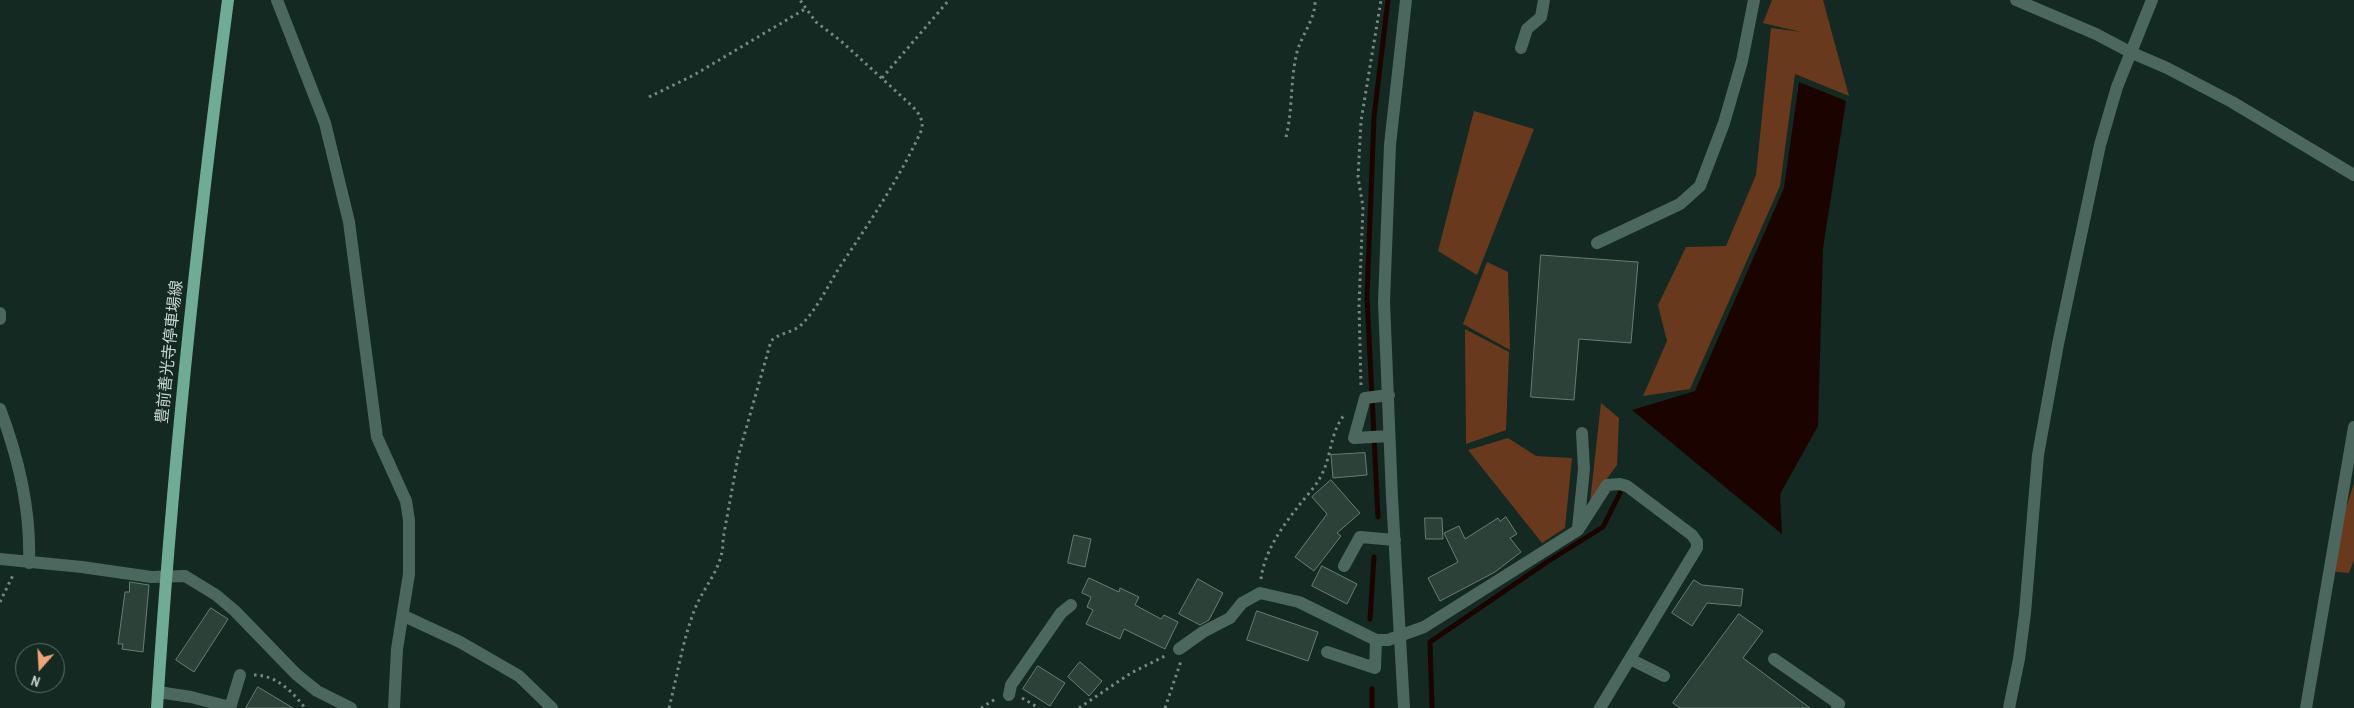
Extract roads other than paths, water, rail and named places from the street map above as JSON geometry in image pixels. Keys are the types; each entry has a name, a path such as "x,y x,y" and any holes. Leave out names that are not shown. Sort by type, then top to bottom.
{"main road":[{"name":"豊前善光寺停車場線","path":"158,708 166,577 187,337 205,174 228,0"}],"street":[{"path":"278,0 325,124 349,222 377,437 406,501 409,520 409,574 398,649 394,708"},
{"path":"1404,708 1401,636 1385,436 1375,396 1384,302 1390,145 1406,0"},
{"path":"1521,48 1527,29 1541,17 1544,0"},
{"path":"1597,243 1680,204 1700,186 1729,105 1742,61 1754,0"},
{"path":"2016,0 2096,34 2130,52 2167,68 2232,102 2354,175"},
{"path":"2009,708 2019,659 2038,455 2051,378 2100,145 2130,52 2152,0"},
{"path":"0,313 0,319"},
{"path":"1375,396 1354,438 1385,436"},
{"path":"0,410 12,440 24,484 24,562"},
{"path":"2306,708 2354,427"},
{"path":"1578,530 1584,469 1582,434"},
{"path":"1180,649 1203,632 1230,618 1242,603 1260,592 1299,602 1376,640 1401,636 1424,627 1578,530 1607,485 1620,484 1627,486 1692,535 1697,542 1695,551 1600,708"},
{"path":"1344,566 1360,537 1394,540"},
{"path":"0,560 166,577 185,576 216,594 252,627 296,674 317,691 350,708"},
{"path":"1009,694 1010,685 1061,613 1071,605"},
{"path":"404,616 460,642 519,676 552,708"},
{"path":"1327,652 1375,668 1376,640"},
{"path":"1630,659 1664,676"},
{"path":"1774,659 1839,704 1837,708"},
{"path":"158,692 191,697 230,708 240,675"}],"waterway":[{"path":"1378,517 1367,297 1374,117 1388,0"},
{"path":"1432,708 1430,642 1547,562 1603,527 1620,493"},
{"path":"1370,619 1374,557"},
{"path":"1372,689 1372,708"}]}
